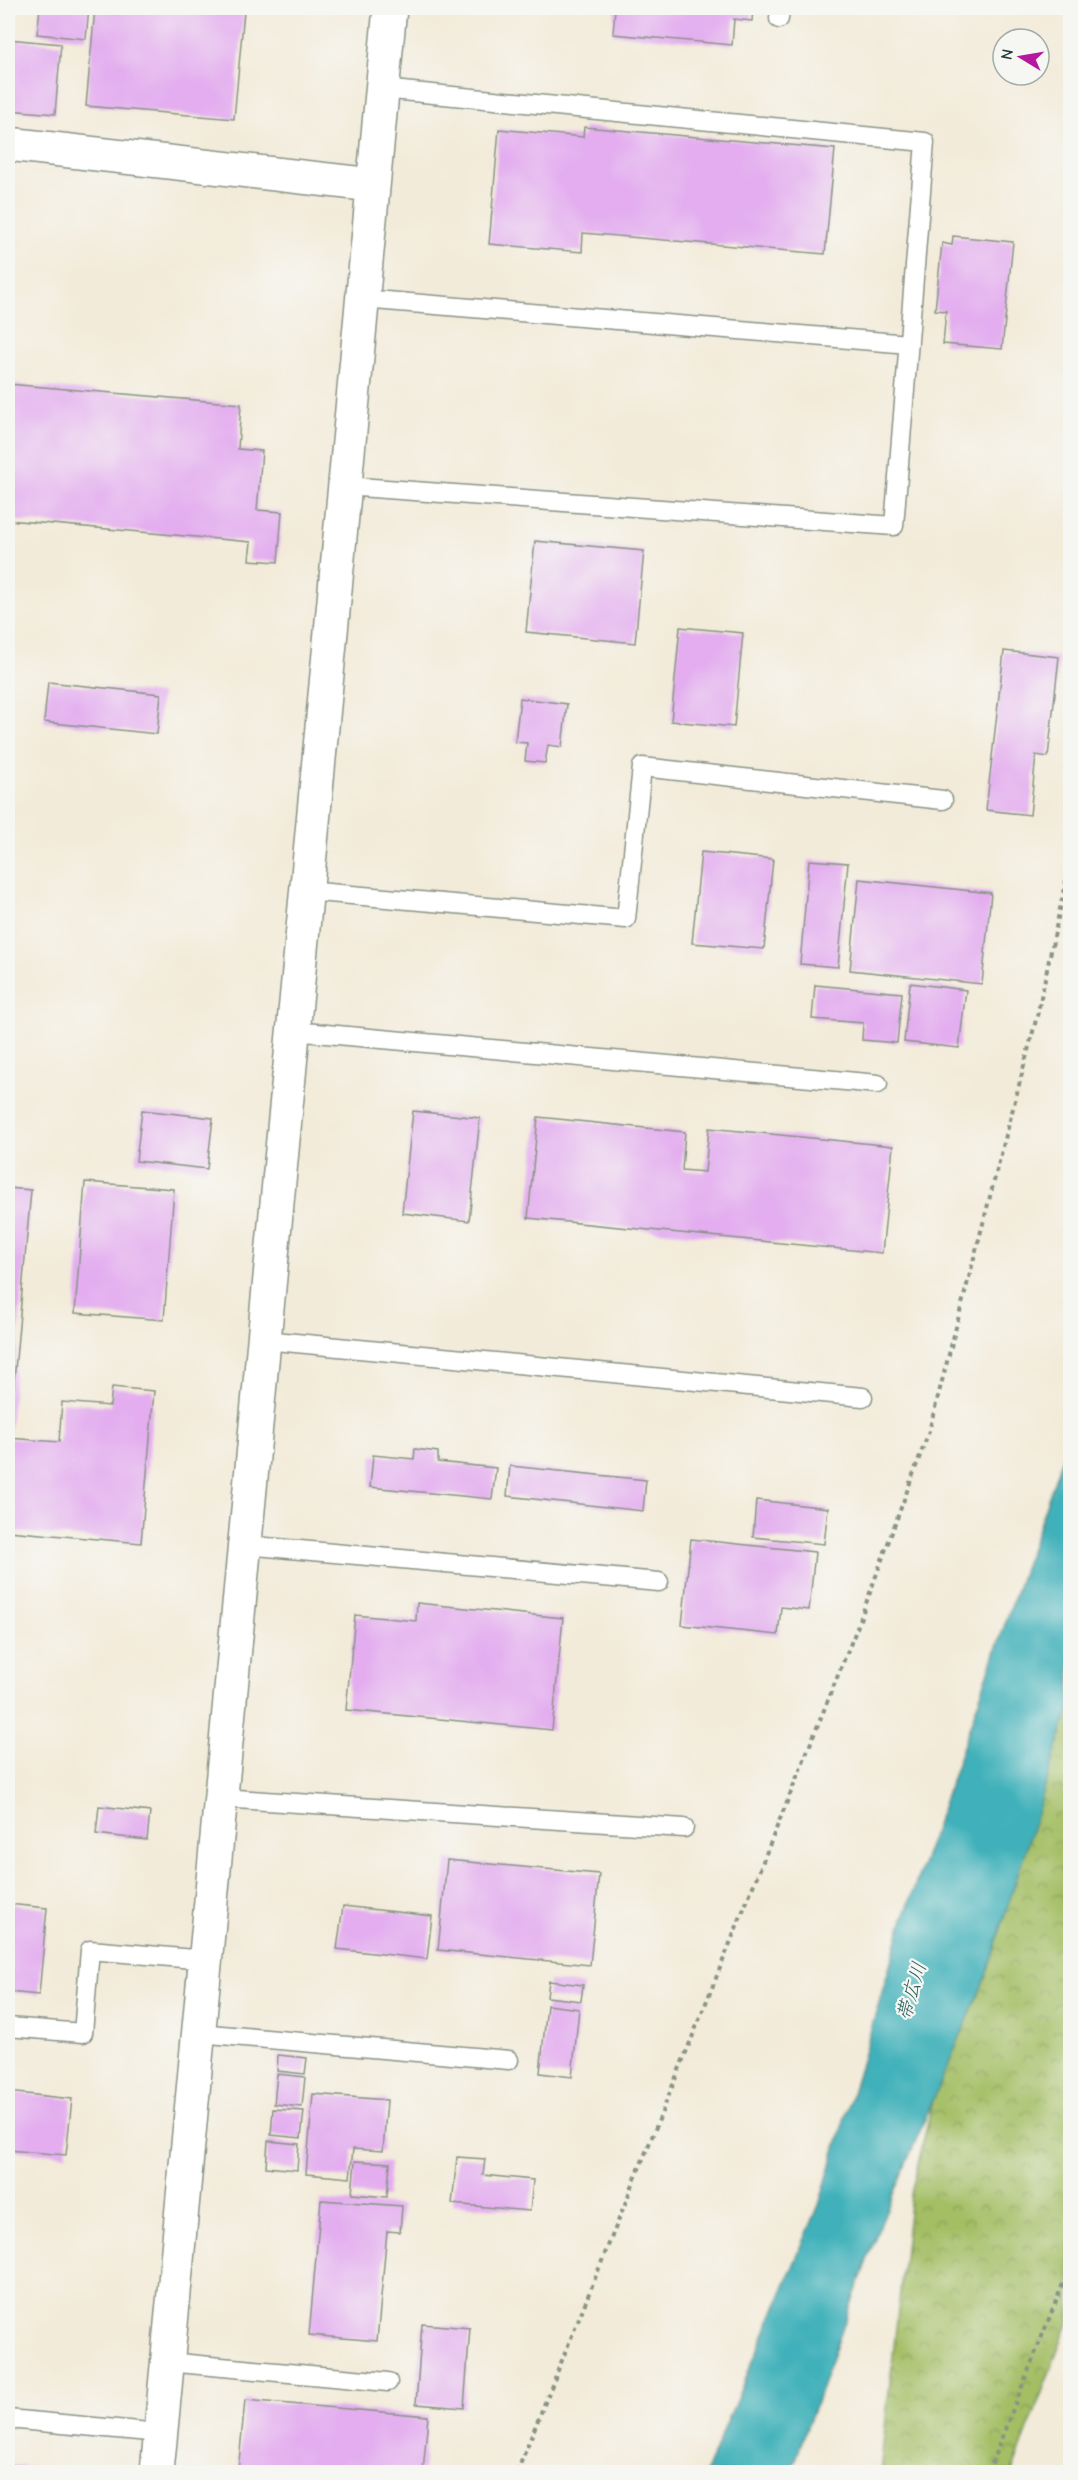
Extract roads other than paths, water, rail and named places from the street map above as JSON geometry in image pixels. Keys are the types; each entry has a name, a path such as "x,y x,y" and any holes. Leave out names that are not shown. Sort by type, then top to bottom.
{"street":[{"path":"157,2472 390,8"},
{"path":"8,144 373,185"}],"lane":[{"path":"345,486 894,526 925,142 382,89"},
{"path":"362,299 909,344"},
{"path":"306,891 626,919 642,767 944,800"},
{"path":"293,1031 878,1084"},
{"path":"264,1340 863,1397"},
{"path":"244,1545 659,1582"},
{"path":"221,1798 684,1828"},
{"path":"8,2027 83,2033 90,1950 205,1960"},
{"path":"198,2033 509,2060"},
{"path":"167,2362 388,2382"},
{"path":"8,2419 160,2433"}],"water":[{"name":"帯広川","path":"1070,1435 1070,1707 986,1976 879,2227 791,2472 706,2472 819,2205 905,1915"}]}
